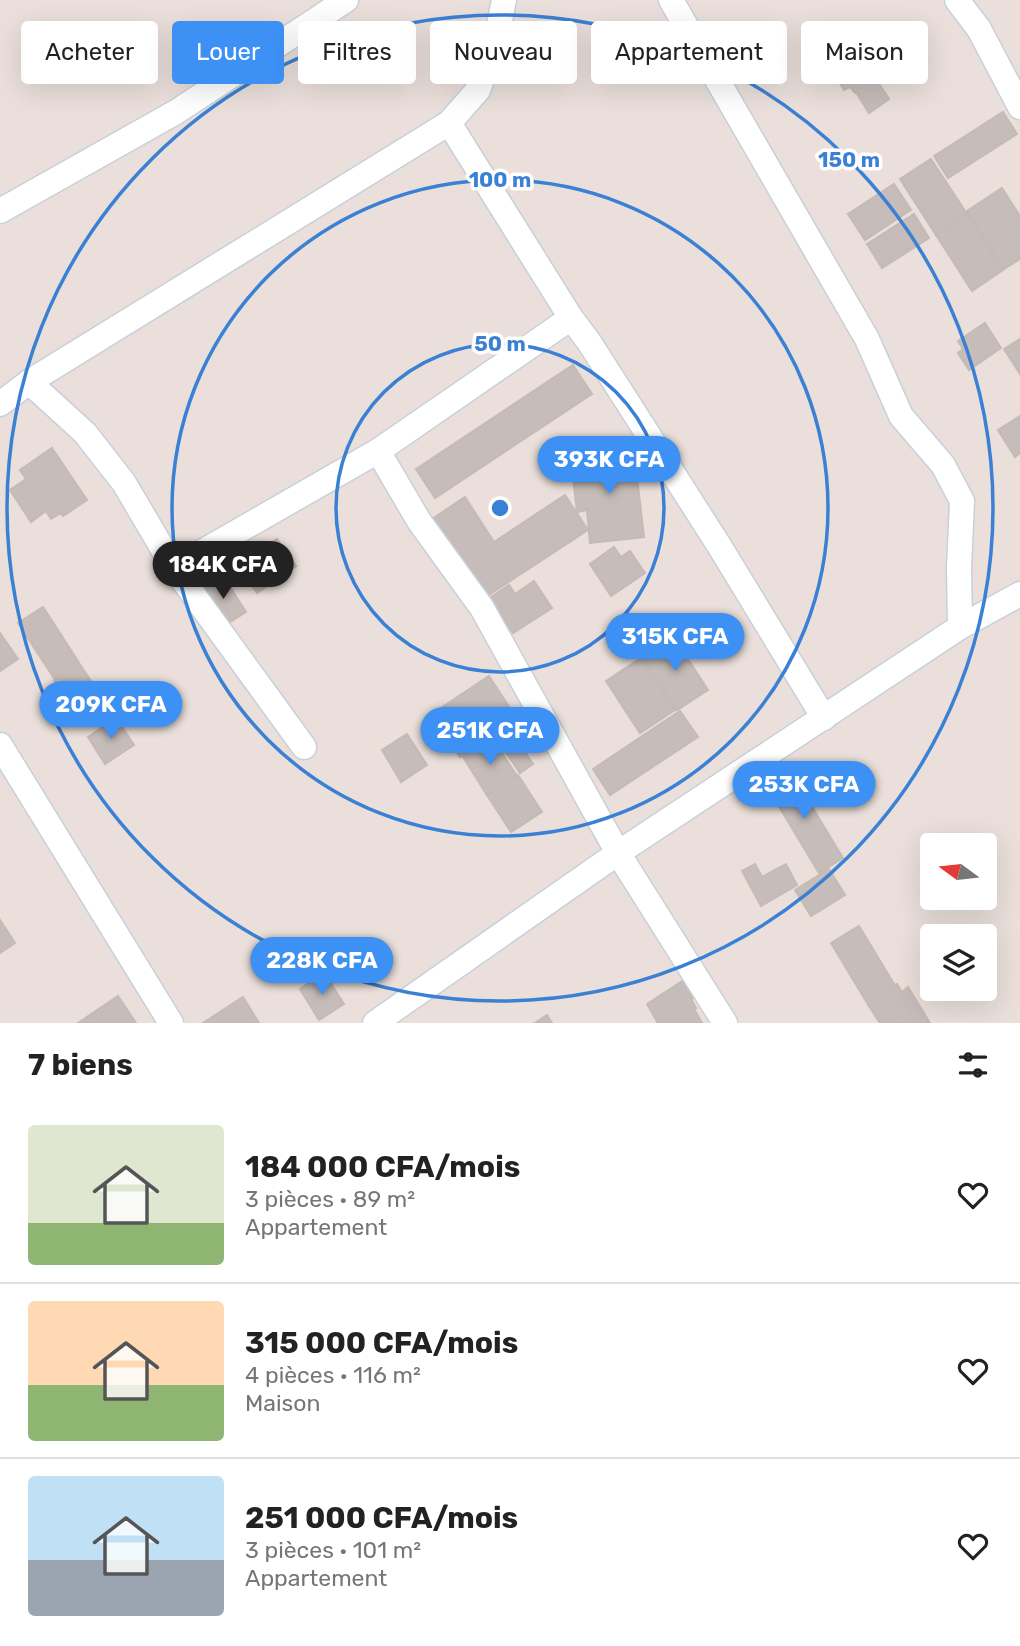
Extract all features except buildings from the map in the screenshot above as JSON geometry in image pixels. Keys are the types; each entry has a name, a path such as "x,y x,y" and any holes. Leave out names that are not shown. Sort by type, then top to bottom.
{"street":[{"path":"0,211 176,112 346,0"},
{"path":"0,404 29,382 449,123 478,90 495,45 504,0"},
{"path":"671,0 867,338 901,416 943,465 962,501 960,627"},
{"path":"957,0 979,29 1020,107"},
{"path":"449,123 571,318 720,547 824,719"},
{"path":"174,568 378,451 571,318"},
{"path":"29,382 85,433 124,484 174,568 304,747"},
{"path":"378,451 419,521 482,608 618,853 725,1023"},
{"path":"375,1023 618,853 960,627 1020,594"},
{"path":"0,745 171,1023"}]}
